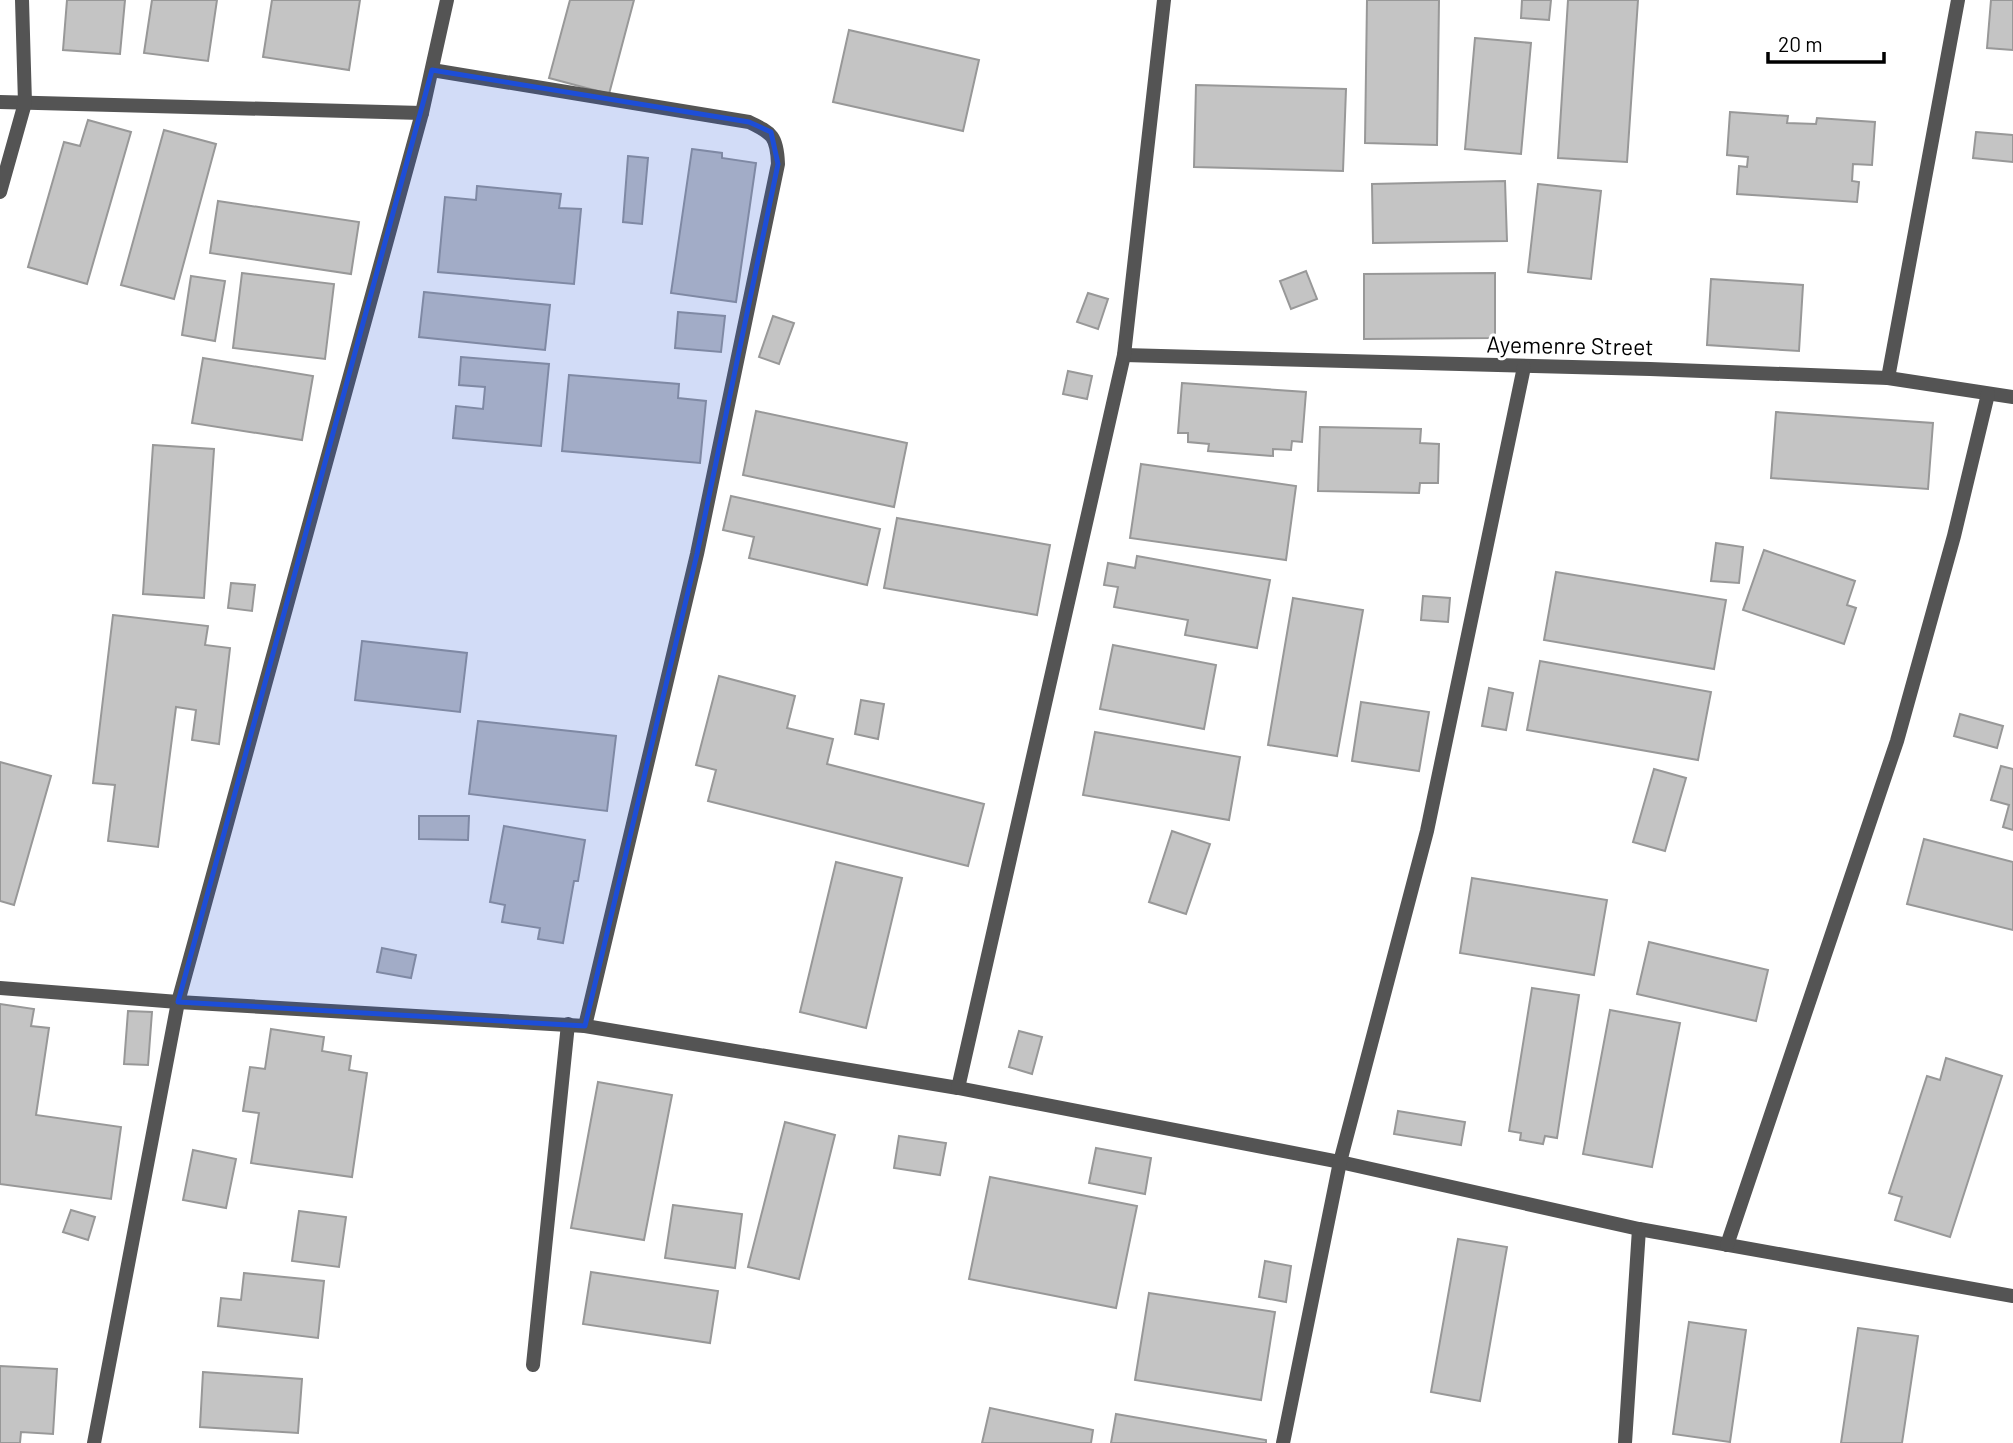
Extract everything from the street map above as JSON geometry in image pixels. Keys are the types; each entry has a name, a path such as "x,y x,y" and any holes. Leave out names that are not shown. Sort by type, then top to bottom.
{"street":[{"path":"0,192 25,103 22,0"},
{"path":"94,1443 178,1002 422,113 447,0"},
{"path":"958,1088 1124,355 1164,0"},
{"path":"1888,378 1958,0"},
{"path":"432,70 749,122 771,132 778,147 778,164 697,554 585,1026"},
{"path":"0,102 422,113"},
{"name":"Ayemenre Street","path":"1124,355 1888,378 2013,397"},
{"path":"1283,1443 1340,1162 1427,831 1524,367"},
{"path":"1727,1245 1897,741 1954,536 1988,394"},
{"path":"0,988 178,1002 585,1026 958,1088 1340,1162 1639,1229 2013,1296"},
{"path":"533,1365 568,1024"},
{"path":"1625,1443 1639,1229"}],"highlighted area":[{"path":"432,70 749,122 771,132 778,164 697,554 585,1026 178,1002"}],"building":[{"path":"67,0 125,0 120,54 63,50"},
{"path":"152,0 217,0 208,61 144,53"},
{"path":"272,0 360,0 349,70 263,57"},
{"path":"570,0 634,0 609,94 549,78"},
{"path":"1367,0 1439,0 1437,145 1365,143"},
{"path":"1522,0 1551,0 1549,20 1521,18"},
{"path":"1568,0 1638,0 1627,162 1558,158"},
{"path":"1991,0 2013,0 2013,50 1987,48"},
{"path":"849,30 979,60 963,131 833,102"},
{"path":"1475,38 1531,43 1521,154 1465,149"},
{"path":"1196,85 1346,89 1343,171 1194,167"},
{"path":"1730,112 1788,116 1787,123 1816,124 1817,118 1875,122 1872,165 1853,164 1852,181 1859,182 1857,202 1737,194 1739,166 1747,167 1748,157 1727,155"},
{"path":"88,120 131,132 87,284 28,267 64,142 80,146"},
{"path":"164,130 216,144 174,299 121,285"},
{"path":"1976,132 2013,135 2013,162 1973,158"},
{"path":"692,149 722,153 722,158 756,163 736,302 671,293"},
{"path":"628,156 648,158 642,224 623,222"},
{"path":"1505,181 1507,241 1373,243 1372,184"},
{"path":"1538,184 1601,191 1591,279 1528,272"},
{"path":"477,186 561,194 559,208 581,209 574,284 438,272 445,197 476,200"},
{"path":"218,201 359,222 351,274 210,253"},
{"path":"1306,271 1317,299 1291,309 1280,281"},
{"path":"242,273 334,284 325,359 233,348"},
{"path":"1495,273 1495,338 1364,339 1364,274"},
{"path":"191,276 225,281 215,341 182,335"},
{"path":"1711,279 1803,285 1799,351 1707,345"},
{"path":"424,292 550,305 545,350 419,337"},
{"path":"1088,293 1108,299 1098,329 1077,322"},
{"path":"678,312 725,316 721,352 675,348"},
{"path":"773,316 794,323 779,364 759,357"},
{"path":"461,357 549,364 541,446 453,438 456,406 483,409 485,387 459,385"},
{"path":"203,358 313,376 302,440 192,423"},
{"path":"1068,371 1092,376 1087,399 1063,394"},
{"path":"569,375 679,384 678,398 706,401 700,463 562,451"},
{"path":"1182,383 1306,392 1302,442 1292,441 1291,450 1273,449 1273,456 1208,451 1209,444 1188,442 1188,433 1178,433"},
{"path":"756,411 907,443 894,507 743,475"},
{"path":"1776,412 1933,423 1928,489 1771,478"},
{"path":"1320,427 1421,429 1420,443 1439,444 1438,483 1420,483 1419,493 1318,491"},
{"path":"153,445 214,449 204,598 143,594"},
{"path":"1141,464 1296,486 1286,560 1130,538"},
{"path":"731,496 880,529 867,585 749,558 754,537 723,530"},
{"path":"897,518 1050,545 1037,615 884,588"},
{"path":"1716,543 1743,547 1739,583 1711,581"},
{"path":"1764,550 1855,581 1847,605 1856,608 1844,644 1743,610"},
{"path":"1137,556 1270,580 1257,648 1185,635 1188,620 1114,607 1118,587 1104,585 1108,563 1135,568"},
{"path":"1556,572 1726,600 1714,669 1544,640"},
{"path":"231,583 255,585 252,611 228,608"},
{"path":"1423,596 1450,598 1448,622 1421,620"},
{"path":"1293,598 1363,610 1337,756 1268,745"},
{"path":"113,615 208,626 205,645 230,648 219,744 192,740 196,710 176,707 158,847 108,841 115,785 93,783"},
{"path":"362,641 467,653 460,712 355,700"},
{"path":"1113,645 1216,665 1204,729 1100,709"},
{"path":"1540,661 1711,692 1698,760 1527,730"},
{"path":"719,676 795,696 787,728 833,739 827,764 984,804 968,866 708,801 716,770 696,765"},
{"path":"1489,688 1513,693 1506,730 1482,726"},
{"path":"861,700 884,704 878,739 855,734"},
{"path":"1361,702 1429,712 1419,771 1352,761"},
{"path":"1960,714 2003,726 1997,748 1954,736"},
{"path":"478,721 616,736 607,811 469,794"},
{"path":"1095,732 1240,757 1229,820 1083,795"},
{"path":"0,762 51,776 14,905 0,901"},
{"path":"2001,766 2013,769 2013,830 2003,827 2009,805 1991,800"},
{"path":"1654,769 1686,778 1665,851 1633,842"},
{"path":"419,816 469,816 468,840 419,839"},
{"path":"504,826 585,840 578,881 574,881 563,943 538,939 540,928 502,922 505,905 490,902"},
{"path":"1172,831 1210,844 1186,914 1149,902"},
{"path":"1924,839 2013,862 2013,930 1907,904"},
{"path":"836,862 902,878 866,1028 800,1012"},
{"path":"1472,878 1607,900 1594,975 1460,953"},
{"path":"1649,942 1768,970 1756,1021 1637,994"},
{"path":"382,948 416,955 411,978 377,972"},
{"path":"1532,988 1579,995 1557,1138 1545,1136 1543,1144 1520,1140 1521,1133 1509,1131"},
{"path":"0,1004 34,1009 31,1026 49,1028 36,1115 121,1127 111,1199 0,1184"},
{"path":"1610,1010 1680,1023 1652,1167 1583,1154"},
{"path":"128,1011 152,1012 148,1065 124,1064"},
{"path":"271,1029 324,1037 322,1051 351,1056 349,1070 367,1073 352,1177 251,1163 259,1113 243,1111 250,1067 265,1069"},
{"path":"1019,1031 1042,1037 1032,1074 1009,1067"},
{"path":"1946,1058 2002,1076 1950,1237 1895,1220 1902,1197 1889,1193 1927,1076 1940,1080"},
{"path":"598,1082 672,1095 644,1240 571,1228"},
{"path":"1398,1111 1465,1122 1461,1145 1394,1134"},
{"path":"785,1122 835,1135 799,1279 748,1267"},
{"path":"899,1136 946,1143 940,1175 894,1168"},
{"path":"1096,1148 1151,1158 1145,1194 1089,1183"},
{"path":"193,1150 236,1159 226,1208 183,1200"},
{"path":"990,1177 1137,1206 1116,1308 969,1279"},
{"path":"673,1205 742,1214 735,1268 665,1258"},
{"path":"71,1210 95,1217 88,1240 63,1232"},
{"path":"299,1211 346,1217 339,1267 292,1261"},
{"path":"1458,1239 1507,1247 1480,1401 1431,1392"},
{"path":"1265,1261 1291,1266 1286,1302 1259,1297"},
{"path":"591,1272 718,1291 710,1343 583,1324"},
{"path":"244,1273 324,1281 318,1338 218,1326 221,1298 241,1300"},
{"path":"1149,1293 1275,1312 1261,1400 1135,1380"},
{"path":"1689,1322 1746,1330 1730,1442 1673,1434"},
{"path":"1858,1328 1918,1336 1902,1443 1841,1443"},
{"path":"0,1366 57,1369 53,1434 21,1432 20,1443 0,1443"},
{"path":"203,1372 302,1379 298,1433 200,1427"},
{"path":"990,1408 1093,1430 1091,1443 982,1443"},
{"path":"1116,1414 1266,1440 1266,1443 1111,1443"}]}
